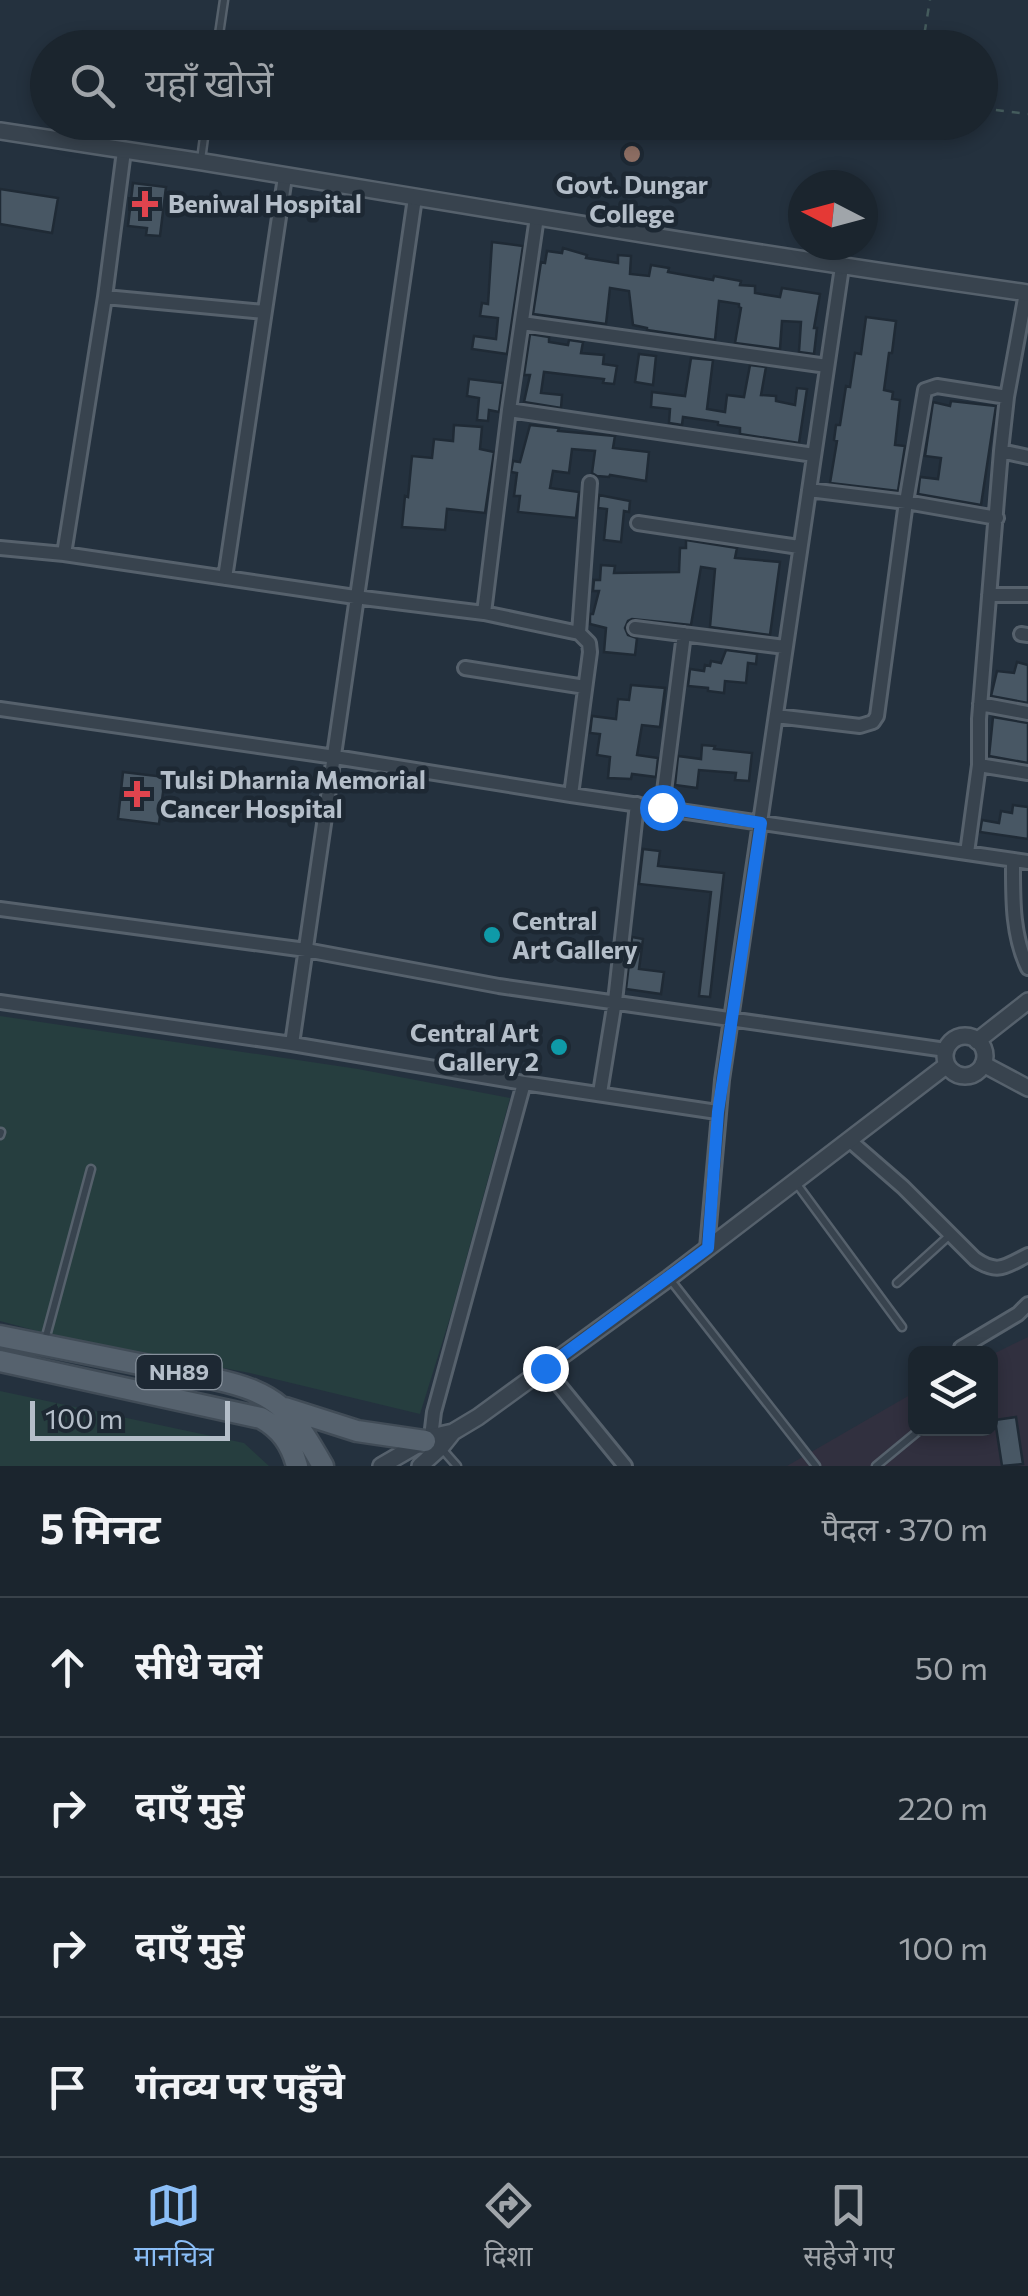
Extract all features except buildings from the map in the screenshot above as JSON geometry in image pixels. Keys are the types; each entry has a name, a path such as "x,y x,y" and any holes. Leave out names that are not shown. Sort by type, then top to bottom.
{"main road":[{"name":"NH89","path":"0,1336 242,1385 265,1394 303,1430 323,1466"},
{"name":"NH89","path":"0,1360 261,1418 282,1434 297,1466"},
{"path":"283,1407 357,1431 433,1442"}],"street":[{"path":"0,131 30,136"},
{"path":"56,140 842,267 1027,293 1001,451 978,765 967,853"},
{"path":"64,554 106,297 124,151"},
{"path":"225,578 285,177"},
{"path":"292,1044 416,198"},
{"path":"484,612 536,217"},
{"path":"708,1248 718,1112 842,267"},
{"path":"106,297 264,312"},
{"path":"522,323 827,366"},
{"path":"776,716 860,726 868,725 877,716 924,390 937,386 1008,397"},
{"path":"509,410 814,455"},
{"path":"1001,451 1028,456"},
{"path":"579,632 590,483"},
{"path":"809,490 997,518"},
{"path":"638,522 799,547"},
{"path":"0,548 355,598 484,612 579,632 589,643 572,795"},
{"path":"989,595 1028,595"},
{"path":"635,628 785,647"},
{"path":"662,807 684,634"},
{"path":"466,668 586,687"},
{"path":"980,704 1028,714"},
{"path":"0,709 1028,862"},
{"path":"978,765 1028,773"},
{"path":"600,1093 615,1001 637,804"},
{"path":"1013,861 1013,906 1028,968"},
{"path":"0,909 306,950 499,986 732,1018 947,1057"},
{"path":"977,1041 1028,1000"},
{"path":"0,1002 718,1112"},
{"path":"381,1466 453,1432 669,1278 849,1140 947,1057 956,1038 964,1036 983,1048 983,1064 973,1075 952,1071 947,1057"},
{"path":"983,1064 1028,1088"},
{"path":"420,1466 433,1442 434,1412 524,1083"},
{"path":"849,1140 903,1187 975,1260 995,1269 1028,1255"},
{"path":"964,1346 1028,1304"},
{"path":"545,1368 625,1466"}],"lane":[{"path":"220,30 224,0"},
{"path":"201,161 204,140"},
{"path":"44,1346 92,1169"},
{"path":"796,1182 902,1327"},
{"path":"897,1283 950,1234"},
{"path":"669,1278 816,1466"},
{"path":"876,1466 912,1436"},
{"path":"433,1442 458,1466"}],"path":[{"path":"925,30 930,0"},
{"path":"998,110 1028,114"}],"shaded area":[{"path":"1028,1337 1028,1466 787,1466 908,1396 908,1436 998,1436 998,1352"}],"green space":[{"path":"0,1016 358,1069 510,1098 420,1414 250,1373 63,1338 0,1321"},
{"path":"0,1391 244,1443 269,1466 0,1466"}],"place":[{"name":"Govt. Dungar College","path":"632,154"},
{"name":"Beniwal Hospital","path":"145,204"},
{"name":"Tulsi Dharnia Memorial Cancer Hospital","path":"137,794"},
{"name":"Central Art Gallery","path":"492,935"},
{"name":"Central Art Gallery 2","path":"559,1047"}],"route":[{"path":"545,1368 708,1248 718,1112 761,823 662,807"}]}
